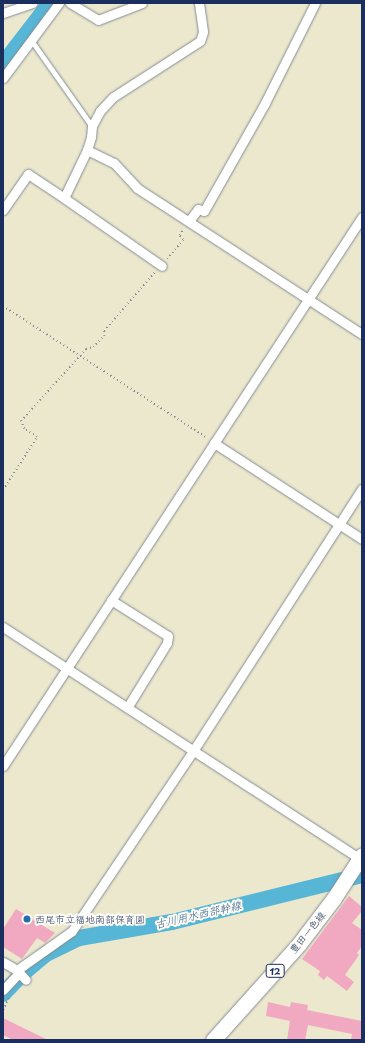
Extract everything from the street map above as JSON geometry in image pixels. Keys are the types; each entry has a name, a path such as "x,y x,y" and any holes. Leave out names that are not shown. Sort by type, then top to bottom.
{"main road":[{"name":"豊田一色線","path":"213,1040 299,944 334,898 361,857"}],"street":[{"path":"3,13 32,3"},
{"path":"3,78 59,3"},
{"path":"70,3 98,20 142,3"},
{"path":"64,198 87,150 91,137 92,126 100,111 113,97 200,41 203,32 199,3"},
{"path":"189,221 198,209 204,211 265,103 315,3"},
{"path":"87,150 114,163 137,188 362,334"},
{"path":"3,210 28,174 162,266"},
{"path":"3,766 362,217"},
{"path":"214,443 362,539"},
{"path":"3,990 18,972 72,931 193,751 362,489"},
{"path":"111,600 168,636 167,644 127,708"},
{"path":"3,627 193,751 361,857"},
{"path":"3,962 18,972 26,980"}],"lane":[{"path":"32,41 92,126"}],"path":[{"path":"3,490 37,437 24,429 21,421 86,349 93,347 104,336 104,331 183,240 179,235 189,221"},
{"path":"3,306 214,443"}],"building":[{"path":"349,896 362,907 362,911 352,923 362,930 362,946 357,953 359,955 345,975 354,982 347,991 327,976 324,980 318,975 320,971 302,959"},
{"path":"16,909 55,933 45,943 37,938 22,959 3,947 3,929"},
{"path":"268,1002 290,1007 291,1002 308,1005 307,1010 362,1021 362,1040 351,1040 352,1034 308,1025 305,1040 287,1040 290,1021 266,1016"},
{"path":"3,1018 48,1040 13,1040 3,1035"}],"waterway":[{"path":"3,64 50,3"},
{"name":"古川用水西部幹線","path":"3,994 22,974 46,954 79,938 172,922 362,875"}],"place":[{"name":"西尾市立福地南部保育園","path":"27,919"}]}
